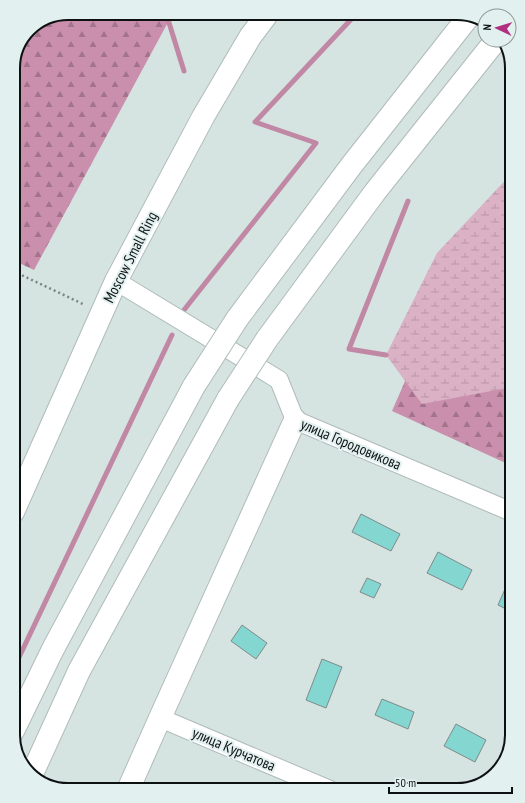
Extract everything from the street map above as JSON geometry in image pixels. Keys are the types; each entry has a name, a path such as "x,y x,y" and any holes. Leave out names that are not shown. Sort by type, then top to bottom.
{"main road":[{"name":"Moscow Small Ring","path":"20,496 116,281 203,117 250,37 263,20"},
{"path":"20,716 53,649 194,386 237,319 351,166 465,21"},
{"path":"34,769 79,671 228,399 267,339 375,192 490,48"},
{"path":"131,783 295,420"}],"street":[{"name":"улица Городовикова","path":"116,281 279,380 295,420 505,509"},
{"name":"улица Курчатова","path":"160,718 313,783"}],"path":[{"path":"20,275 102,312"}],"green space":[{"path":"169,20 34,270 20,263 20,65 28,42 34,34 42,28 59,21"},
{"path":"505,180 505,388 422,404 386,355 437,253"},
{"path":"505,209 505,463 392,411 464,246"}],"building":[{"path":"361,514 400,534 391,551 352,532"},
{"path":"438,552 472,570 462,590 427,573"},
{"path":"367,578 381,584 374,598 360,592"},
{"path":"505,589 505,608 498,605"},
{"path":"242,625 267,643 256,659 231,641"},
{"path":"322,659 342,667 326,708 306,700"},
{"path":"382,699 414,712 408,729 375,715"},
{"path":"456,724 486,740 475,762 444,746"}],"waterway":[{"path":"168,20 184,71"},
{"path":"184,310 316,143 255,122 350,20"},
{"path":"386,355 349,349 408,201"},
{"path":"20,655 172,335"}]}
